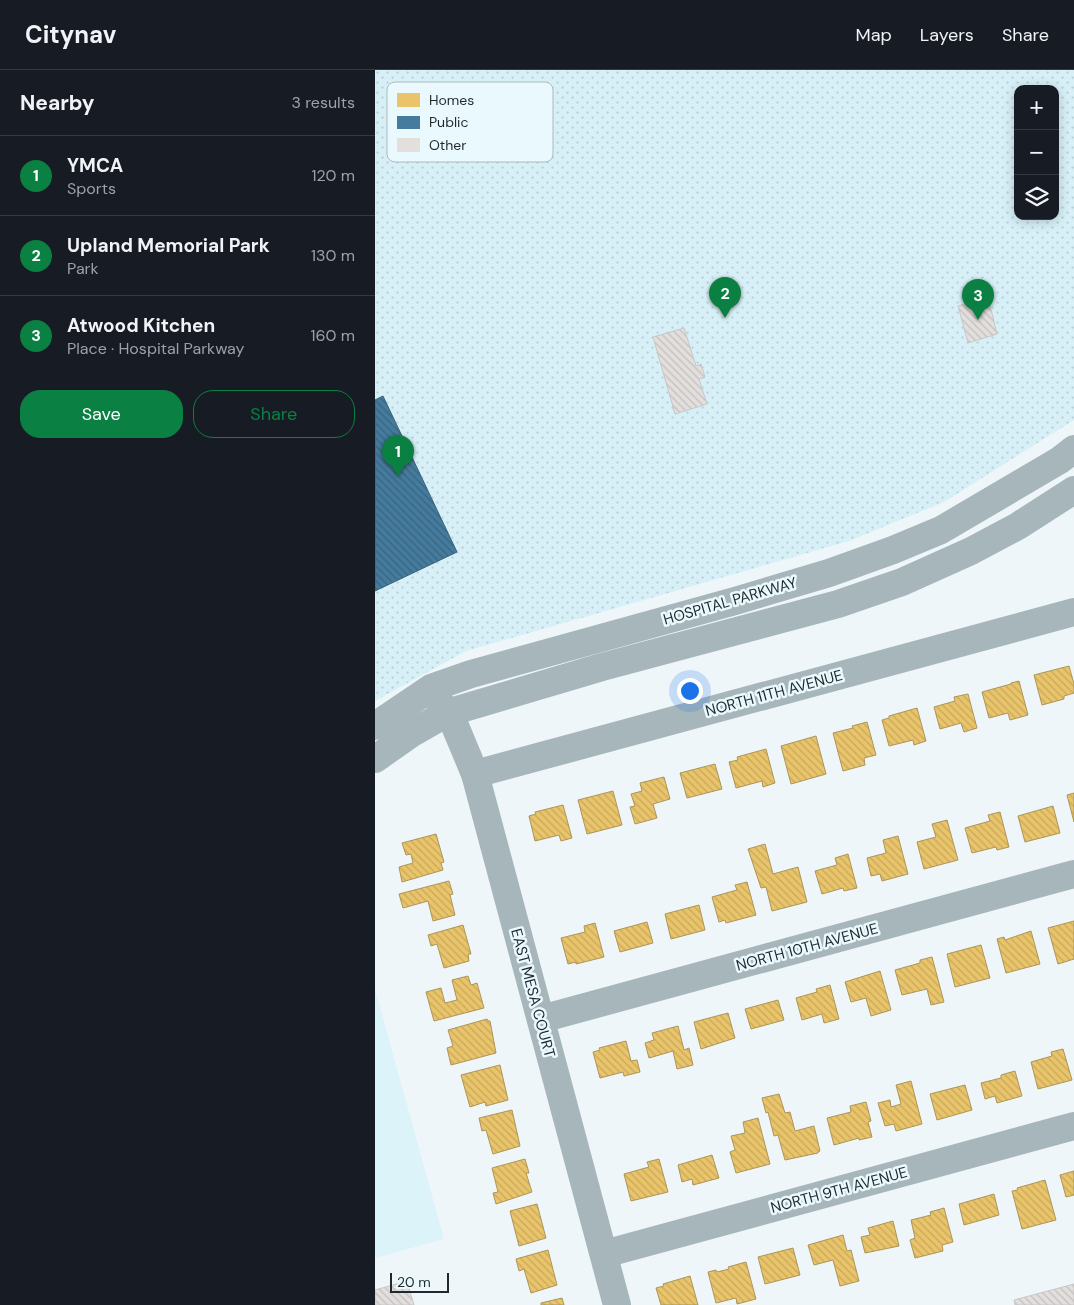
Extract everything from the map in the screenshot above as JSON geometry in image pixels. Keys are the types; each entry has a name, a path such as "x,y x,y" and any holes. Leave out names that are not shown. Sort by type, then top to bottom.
{"street":[{"name":"HOSPITAL PARKWAY","path":"375,726 431,688 471,674 735,601 829,573 893,550 941,530 1060,460 1074,449"},
{"name":"HOSPITAL PARKWAY","path":"375,759 412,733 447,713 602,667 838,604 902,582 971,551 1018,526 1074,490"},
{"name":"NORTH 11TH AVENUE","path":"475,774 1074,612"},
{"name":"EAST MESA COURT","path":"431,688 455,726 475,774 617,1305"},
{"name":"NORTH 10TH AVENUE","path":"541,1019 1074,874"},
{"name":"NORTH 9TH AVENUE","path":"604,1254 1074,1126"}],"shaded area":[{"path":"375,70 1074,70 1074,420 944,502 849,541 466,651 375,701"},
{"path":"375,989 444,1239 375,1258"}],"building: Homes":[{"path":"1069,666 1074,684 1074,693 1064,696 1064,699 1042,705 1034,675"},
{"path":"1019,681 1028,715 1010,720 1008,713 989,718 982,692"},
{"path":"968,694 977,728 964,732 961,723 940,729 934,707 955,701 954,697"},
{"path":"917,708 926,741 914,745 913,740 889,746 882,720 889,718 889,716"},
{"path":"867,722 876,755 864,758 865,765 843,771 833,733"},
{"path":"816,736 826,774 791,784 781,746"},
{"path":"766,749 775,783 763,787 762,781 736,788 729,762 738,760 737,757"},
{"path":"715,764 722,789 687,798 680,773"},
{"path":"664,777 670,799 653,804 657,818 635,824 630,807 635,806 631,794 642,791 640,783"},
{"path":"613,791 622,825 587,834 578,800"},
{"path":"1074,793 1074,822 1067,795"},
{"path":"563,805 572,838 561,841 559,835 535,841 529,816 536,814 535,812"},
{"path":"1053,806 1060,833 1025,842 1018,816"},
{"path":"1000,812 1009,847 997,850 996,847 972,853 965,828 990,821 988,815"},
{"path":"947,820 958,860 924,869 917,842 936,837 932,824"},
{"path":"436,834 444,862 441,863 443,870 402,882 399,867 413,863 411,854 406,855 402,843"},
{"path":"898,836 908,874 882,881 880,874 871,876 867,858 886,853 883,840"},
{"path":"765,844 773,874 798,867 807,902 772,911 766,887 761,888 748,849"},
{"path":"848,854 857,888 844,891 843,888 822,894 815,871 837,865 835,858"},
{"path":"449,881 453,894 450,895 455,915 433,921 428,901 403,908 399,894"},
{"path":"747,882 756,915 726,923 725,920 719,922 712,897 737,890 735,885"},
{"path":"699,905 705,930 671,939 665,914"},
{"path":"1074,921 1074,959 1058,964 1048,928"},
{"path":"647,922 653,943 620,952 614,931"},
{"path":"595,923 604,957 576,964 576,962 568,964 561,938 585,932 584,926"},
{"path":"463,925 471,954 468,954 469,961 444,968 437,944 431,946 428,935"},
{"path":"1031,931 1040,964 1006,973 997,939 1004,937 1005,940"},
{"path":"981,945 990,978 955,987 947,954"},
{"path":"932,957 944,1002 931,1005 927,989 902,995 895,970 920,963 920,960"},
{"path":"880,971 891,1010 871,1016 866,998 851,1002 845,982"},
{"path":"468,976 471,985 477,983 484,1008 434,1021 426,992 441,988 445,1003 457,1000 452,980"},
{"path":"830,985 839,1019 824,1023 822,1014 802,1020 796,998 817,992 816,989"},
{"path":"778,1000 784,1020 751,1029 745,1009"},
{"path":"728,1013 735,1038 701,1049 694,1022"},
{"path":"487,1019 490,1021 496,1053 451,1065 447,1048 453,1046 448,1030"},
{"path":"678,1026 684,1050 689,1048 693,1065 677,1069 673,1051 649,1058 645,1043 654,1040 652,1033"},
{"path":"626,1041 631,1061 637,1060 640,1072 624,1076 623,1072 600,1078 593,1052 600,1050 599,1048"},
{"path":"1063,1049 1072,1080 1038,1089 1031,1062 1052,1056 1051,1052"},
{"path":"500,1065 508,1100 486,1106 485,1102 470,1107 461,1075"},
{"path":"1015,1071 1022,1096 997,1103 995,1096 985,1099 981,1083 1001,1078 1001,1075"},
{"path":"911,1081 922,1124 896,1131 894,1124 885,1126 878,1103 890,1100 891,1107 901,1104 896,1085"},
{"path":"965,1085 972,1110 937,1120 930,1094"},
{"path":"779,1094 785,1113 790,1112 795,1131 814,1126 820,1151 818,1153 785,1160 778,1135 774,1136 768,1112 766,1113 762,1098"},
{"path":"866,1102 871,1121 868,1122 872,1137 859,1140 859,1138 834,1145 827,1118 851,1112 850,1106"},
{"path":"512,1110 520,1146 493,1154 486,1130 482,1131 479,1118"},
{"path":"758,1118 770,1164 736,1173 730,1152 735,1150 731,1136 745,1133 743,1122"},
{"path":"712,1155 719,1178 693,1185 692,1179 682,1182 678,1165"},
{"path":"525,1159 529,1173 526,1173 532,1192 496,1204 493,1193 498,1192 492,1168"},
{"path":"659,1159 668,1192 631,1201 624,1174 649,1167 647,1162"},
{"path":"1074,1171 1074,1195 1066,1197 1060,1175"},
{"path":"1045,1180 1056,1220 1022,1229 1012,1191"},
{"path":"994,1194 999,1215 964,1225 959,1204"},
{"path":"537,1204 546,1238 519,1246 510,1211"},
{"path":"944,1208 953,1242 942,1245 943,1251 915,1258 910,1240 915,1238 911,1220 931,1215 930,1212"},
{"path":"893,1221 899,1246 865,1253 861,1237 870,1235 868,1228"},
{"path":"843,1235 847,1251 851,1250 859,1281 840,1286 833,1260 814,1265 808,1245"},
{"path":"793,1248 800,1275 765,1284 758,1257"},
{"path":"548,1250 557,1285 531,1293 524,1269 519,1271 516,1259"},
{"path":"746,1262 756,1299 737,1304 736,1298 716,1303 708,1272 729,1269 728,1267"},
{"path":"690,1276 698,1305 661,1305 656,1288"},
{"path":"562,1298 564,1305 541,1305 541,1303"}],"building: Public":[{"path":"383,396 457,552 375,591 375,400"}],"building: Other":[{"path":"988,297 997,334 968,343 958,306"},
{"path":"684,328 696,366 701,364 705,377 699,379 707,404 675,414 653,337"},
{"path":"407,1281 414,1305 375,1305 375,1290"},
{"path":"1074,1284 1074,1305 1015,1305 1014,1300"}],"place":[{"name":"Upland Memorial Park","path":"725,318"},
{"name":"Atwood Kitchen","path":"978,320"},
{"name":"YMCA","path":"398,476"}]}
